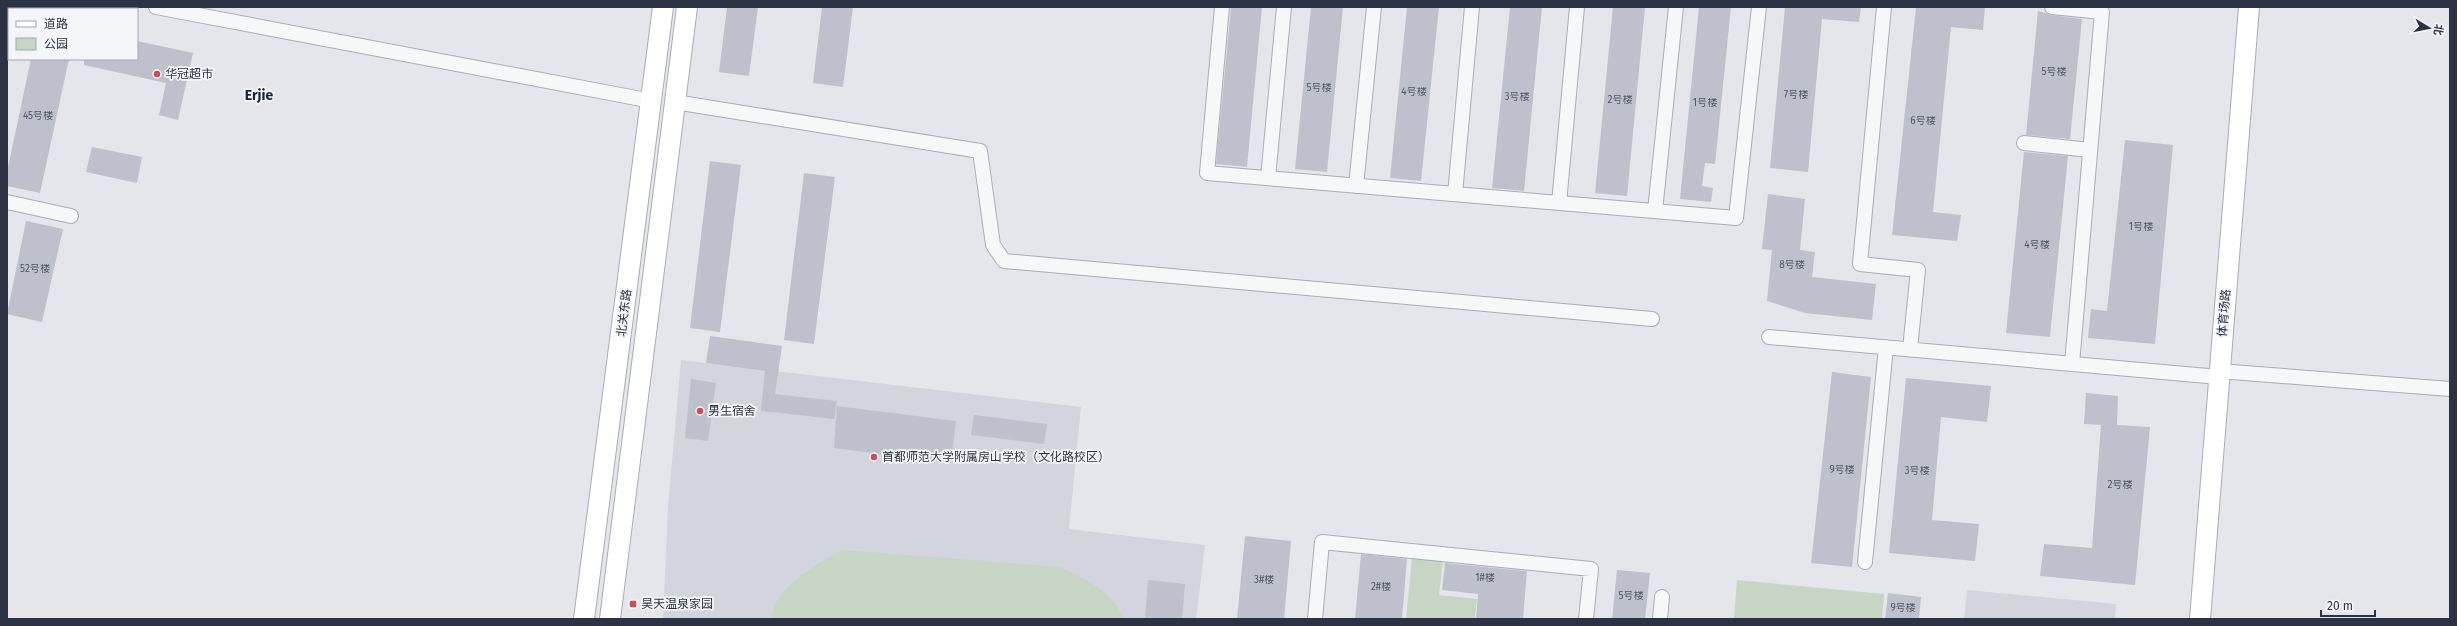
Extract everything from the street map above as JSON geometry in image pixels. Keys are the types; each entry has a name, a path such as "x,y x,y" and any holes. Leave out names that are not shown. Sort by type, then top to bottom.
{"main road":[{"name":"北关东路","path":"584,619 663,7"},
{"name":"北关东路","path":"610,619 687,7"},
{"name":"体育场路","path":"2200,619 2248,7"}],"street":[{"path":"156,7 652,101"},
{"path":"1222,7 1207,174 1736,218 1759,7"},
{"path":"1268,178 1284,7"},
{"path":"1356,186 1374,7"},
{"path":"1455,194 1472,7"},
{"path":"1559,203 1577,7"},
{"path":"1655,211 1676,7"},
{"path":"1884,7 1860,264 1918,270 1910,349"},
{"path":"2052,7 2102,12 2072,364"},
{"path":"675,102 980,152 993,246 1004,261 1652,319"},
{"path":"2024,143 2090,150"},
{"path":"7,202 71,216"},
{"path":"1769,336 2072,364 2450,389"},
{"path":"1865,562 1886,347"},
{"path":"1316,619 1322,542 1590,569 1586,619"},
{"path":"1660,619 1662,597"}],"shaded area":[{"name":"首都师范大学附属房山学校（文化路校区）","path":"681,360 1081,407 1069,529 1205,545 1196,619 663,619 668,507"},
{"path":"1967,590 2116,604 2115,619 1964,619"}],"green space":[{"path":"843,550 1059,567 1089,582 1105,593 1119,609 1125,619 771,619 777,601 790,585 816,565"},
{"path":"1412,558 1443,560 1439,595 1477,599 1475,619 1406,619"},
{"path":"1737,580 1884,594 1882,619 1734,619"}],"building":[{"path":"727,7 758,7 749,76 719,72"},
{"path":"822,7 853,7 843,87 813,83"},
{"path":"1231,7 1262,7 1247,167 1216,164"},
{"path":"1311,7 1343,7 1327,172 1295,169"},
{"path":"1407,7 1439,7 1421,181 1390,178"},
{"path":"1510,7 1542,7 1524,191 1492,188"},
{"path":"1613,7 1645,7 1627,196 1595,193"},
{"path":"1699,7 1731,7 1715,164 1705,163 1702,186 1713,188 1711,202 1680,199"},
{"path":"1785,7 1861,7 1859,22 1822,19 1808,172 1770,168"},
{"path":"1916,7 1985,7 1983,30 1951,27 1933,212 1961,215 1957,241 1892,235"},
{"path":"2038,11 2051,15 2082,19 2070,139 2026,135"},
{"name":"华冠超市","path":"138,41 193,53 178,120 159,115 166,83 84,65 84,60 138,60"},
{"path":"31,60 69,60 40,193 7,186 7,172"},
{"path":"2125,140 2173,145 2155,344 2088,338 2091,309 2107,311"},
{"path":"92,147 142,157 137,183 86,172"},
{"path":"2024,152 2068,156 2050,337 2006,333"},
{"path":"710,161 741,165 720,332 690,328"},
{"path":"804,173 835,177 814,344 784,340"},
{"path":"1768,194 1805,199 1800,250 1815,252 1812,277 1876,284 1872,320 1805,313 1767,301 1772,250 1762,249"},
{"path":"26,221 63,229 42,322 7,314"},
{"path":"710,336 782,346 775,394 837,401 834,419 761,411 765,371 706,363"},
{"path":"1832,372 1871,377 1852,567 1811,563"},
{"path":"1906,378 1991,386 1987,422 1941,417 1932,520 1979,524 1975,561 1889,553"},
{"name":"男生宿舍","path":"691,379 716,383 708,441 685,438"},
{"path":"2086,393 2118,396 2117,425 2150,427 2135,585 2040,576 2044,544 2092,548 2101,425 2084,424"},
{"path":"837,406 956,421 951,463 834,448"},
{"path":"974,415 1047,424 1044,444 971,435"},
{"path":"1245,536 1291,541 1284,619 1237,619"},
{"path":"1361,554 1407,559 1402,619 1355,619"},
{"path":"1445,563 1527,571 1523,619 1476,619 1478,594 1442,590"},
{"path":"1617,570 1650,573 1645,619 1612,619"},
{"path":"1148,580 1185,584 1182,619 1145,619"},
{"path":"1888,593 1921,597 1919,619 1885,619"}],"place":[{"name":"华冠超市","path":"157,74"},
{"name":"男生宿舍","path":"700,411"},
{"name":"首都师范大学附属房山学校（文化路校区）","path":"874,457"},
{"name":"昊天温泉家园","path":"633,604"}],"district":[{"name":"Erjie","path":"259,95"}]}
